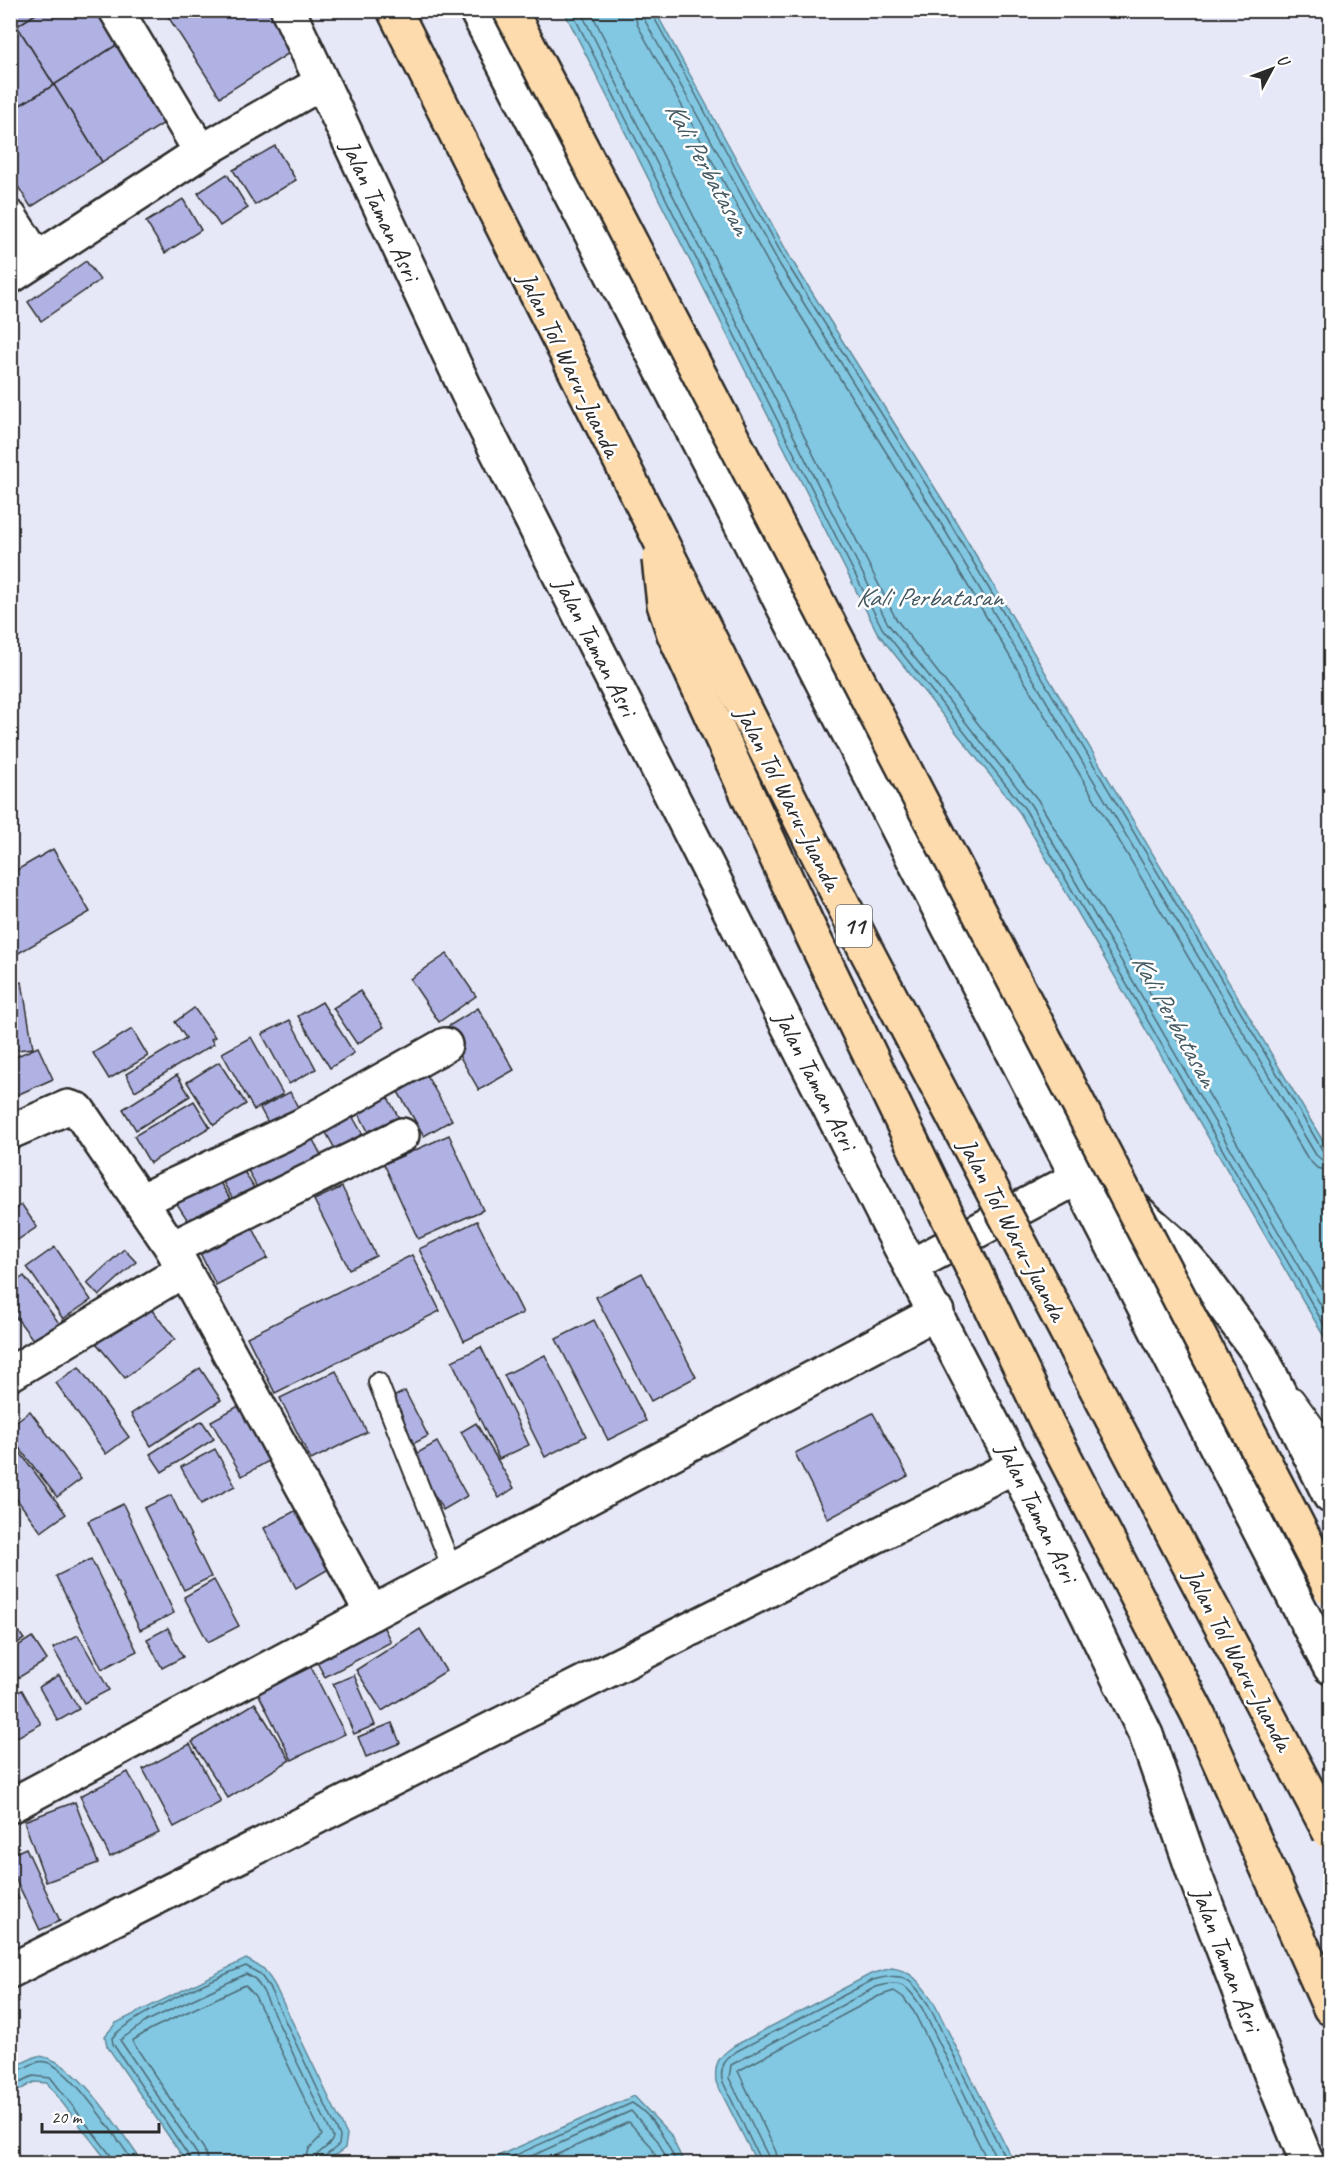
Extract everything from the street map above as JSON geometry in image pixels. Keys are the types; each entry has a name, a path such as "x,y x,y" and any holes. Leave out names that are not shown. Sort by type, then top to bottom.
{"highway":[{"name":"Jalan Tol Waru–Juanda","path":"394,10 656,536 872,961 1330,1833"},
{"path":"510,10 1330,1588"},
{"path":"656,536 664,604 674,634 806,922 1047,1423 1199,1716 1330,2008"}],"main road":[{"path":"116,10 201,152"},
{"name":"Jalan Taman Asri","path":"288,10 468,393 911,1266 937,1312 1015,1466 1146,1735 1198,1884 1269,2069 1308,2163"},
{"path":"476,10 1330,1667"},
{"path":"10,217 24,268 201,152 321,83"},
{"path":"140,1201 301,1126 445,1044"},
{"path":"10,1132 65,1108 74,1108 178,1259 372,1613"},
{"path":"10,1374 178,1259 402,1135"},
{"path":"911,1266 1079,1177 1110,1188 1174,1244 1201,1275 1261,1356 1330,1496"},
{"path":"10,1806 937,1312"},
{"path":"10,1971 1015,1466"}],"lane":[{"path":"1261,1356 1330,1446"},
{"path":"378,1382 453,1570"}],"water":[{"name":"Kali Perbatasan","path":"564,11 655,11 791,259 952,515 1330,1153 1330,1347 1020,813 877,632"},
{"path":"246,1959 264,1969 274,1984 347,2135 345,2148 324,2163 187,2163 107,2046 105,2036 116,2023"},
{"path":"892,1968 911,1975 933,2001 1014,2163 757,2163 716,2082 717,2065 721,2057 734,2046 871,1974"},
{"path":"37,2056 52,2060 82,2082 110,2116 143,2163 109,2163 47,2083 34,2082 11,2095 11,2068"},
{"path":"634,2096 670,2134 684,2163 482,2163"}],"building":[{"path":"10,10 42,10 17,26"},
{"path":"42,10 112,10 129,37 54,85 17,26"},
{"path":"174,10 268,10 294,50 220,97 167,15"},
{"path":"10,15 17,26 10,30"},
{"path":"17,26 54,85 10,111 10,30"},
{"path":"129,37 177,115 102,162 54,85"},
{"path":"54,85 102,162 31,207 10,174 10,111"},
{"path":"275,146 296,180 255,205 233,170"},
{"path":"227,174 248,208 220,226 198,193"},
{"path":"183,199 201,230 165,253 146,222"},
{"path":"86,261 100,280 41,321 28,302"},
{"path":"53,849 90,912 10,958 10,874"},
{"path":"447,954 476,996 439,1022 410,979"},
{"path":"22,982 33,1048 10,1051 10,984"},
{"path":"360,991 384,1027 357,1044 333,1008"},
{"path":"322,1002 354,1053 330,1068 298,1016"},
{"path":"194,1008 215,1037 211,1039 214,1044 135,1091 126,1074 186,1038 175,1022"},
{"path":"478,1008 514,1070 479,1090 444,1029"},
{"path":"290,1020 316,1069 289,1084 262,1034"},
{"path":"132,1029 148,1056 109,1079 93,1053"},
{"path":"251,1037 283,1094 254,1110 222,1053"},
{"path":"38,1047 53,1079 10,1098 10,1059"},
{"path":"219,1062 246,1104 214,1125 187,1082"},
{"path":"420,1064 452,1120 424,1136 391,1080"},
{"path":"177,1075 190,1096 136,1130 123,1109"},
{"path":"380,1083 405,1129 375,1145 351,1098"},
{"path":"290,1092 303,1117 273,1132 260,1108"},
{"path":"194,1101 210,1127 150,1163 134,1136"},
{"path":"347,1107 370,1147 343,1163 320,1122"},
{"path":"310,1134 322,1157 259,1192 247,1168"},
{"path":"449,1135 483,1210 418,1239 384,1164"},
{"path":"242,1168 259,1196 238,1208 222,1180"},
{"path":"213,1171 234,1205 194,1230 172,1196"},
{"path":"342,1187 376,1256 349,1269 314,1200"},
{"path":"22,1205 37,1227 10,1245 10,1213"},
{"path":"249,1220 268,1258 216,1285 197,1247"},
{"path":"477,1221 523,1313 464,1341 419,1249"},
{"path":"55,1247 91,1300 63,1319 27,1267"},
{"path":"124,1249 136,1262 99,1296 87,1283"},
{"path":"412,1255 440,1311 275,1393 247,1337"},
{"path":"642,1273 696,1377 651,1401 596,1297"},
{"path":"24,1276 62,1327 37,1345 10,1309 10,1286"},
{"path":"142,1298 175,1339 125,1378 92,1338"},
{"path":"594,1320 646,1421 608,1440 556,1339"},
{"path":"481,1347 529,1445 499,1459 452,1361"},
{"path":"545,1355 586,1436 545,1457 504,1375"},
{"path":"79,1367 129,1437 106,1454 56,1383"},
{"path":"200,1368 221,1400 151,1446 131,1414"},
{"path":"336,1371 367,1432 311,1460 280,1398"},
{"path":"405,1391 428,1436 411,1445 389,1399"},
{"path":"246,1402 276,1457 242,1476 211,1421"},
{"path":"30,1411 81,1479 57,1497 10,1436 10,1426"},
{"path":"873,1413 908,1476 828,1519 795,1453"},
{"path":"202,1421 214,1439 162,1472 150,1454"},
{"path":"476,1423 514,1488 499,1498 461,1432"},
{"path":"10,1439 66,1514 41,1532 10,1490"},
{"path":"437,1442 467,1496 443,1510 412,1456"},
{"path":"215,1449 235,1486 201,1504 181,1467"},
{"path":"171,1495 211,1577 184,1590 144,1508"},
{"path":"123,1504 174,1613 140,1630 88,1521"},
{"path":"302,1507 334,1566 296,1588 264,1528"},
{"path":"91,1559 137,1651 102,1669 56,1576"},
{"path":"214,1580 239,1626 208,1642 184,1597"},
{"path":"10,1620 24,1639 10,1648"},
{"path":"380,1620 391,1642 325,1677 313,1655"},
{"path":"168,1628 183,1657 162,1668 147,1639"},
{"path":"420,1629 446,1671 382,1711 356,1670"},
{"path":"78,1635 109,1690 84,1703 53,1648"},
{"path":"32,1637 47,1660 10,1683 10,1651"},
{"path":"311,1667 345,1734 292,1760 258,1693"},
{"path":"59,1675 79,1709 58,1721 39,1687"},
{"path":"354,1675 375,1725 354,1734 333,1684"},
{"path":"22,1690 41,1724 10,1741 10,1696"},
{"path":"255,1703 290,1760 228,1798 192,1742"},
{"path":"392,1723 400,1743 366,1757 358,1737"},
{"path":"190,1744 221,1802 174,1827 143,1769"},
{"path":"128,1772 159,1833 110,1857 80,1796"},
{"path":"75,1802 98,1863 46,1882 24,1821"},
{"path":"26,1848 60,1921 40,1930 10,1867 10,1855"},
{"path":"10,1882 19,1899 10,1903"}]}
